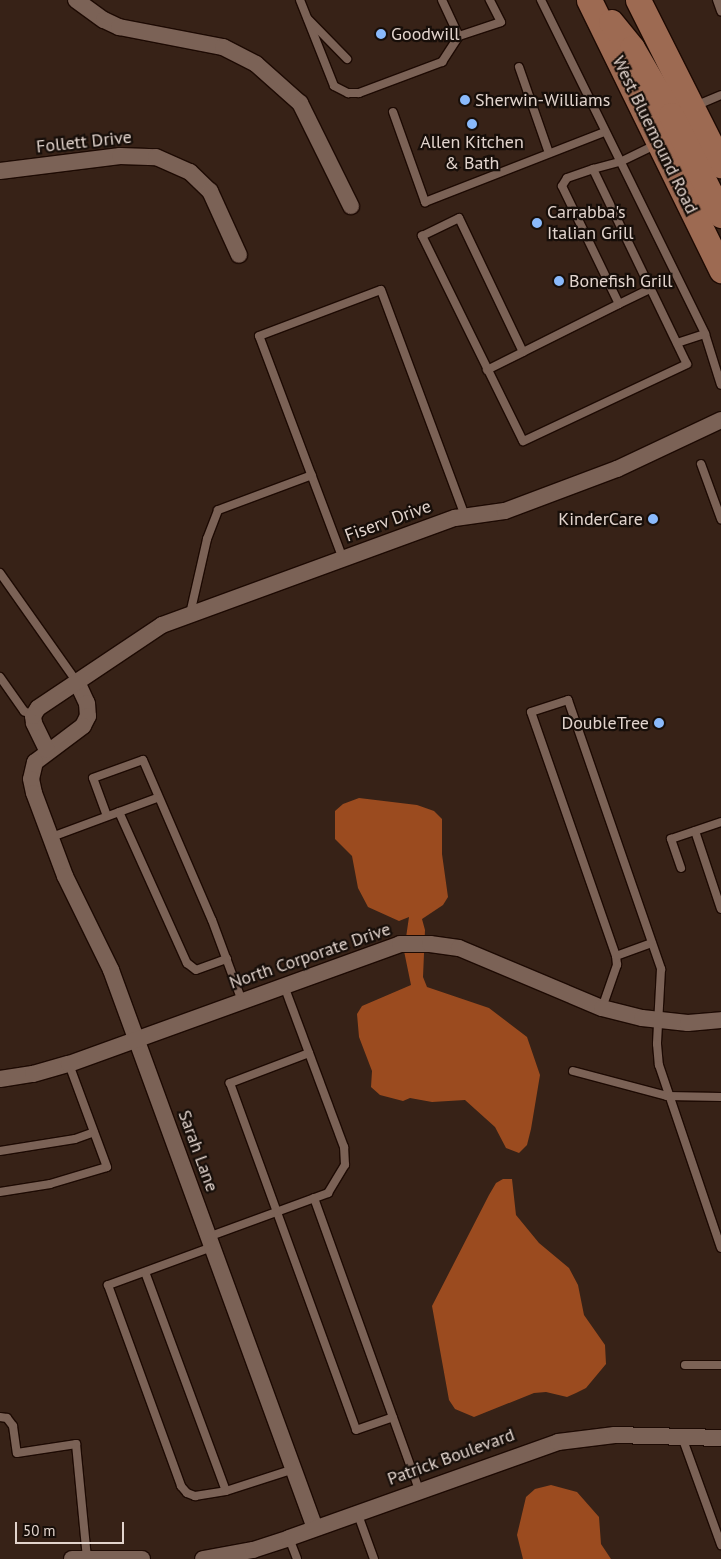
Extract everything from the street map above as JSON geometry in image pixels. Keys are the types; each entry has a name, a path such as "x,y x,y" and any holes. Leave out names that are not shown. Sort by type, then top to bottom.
{"main road":[{"name":"West Bluemound Road","path":"589,0 721,270"},
{"path":"594,0 632,48 671,114 721,215"},
{"path":"638,0 721,165"}],"street":[{"path":"76,0 104,20 119,27 223,47 256,64 300,103 351,206"},
{"name":"Follett Drive","path":"0,171 120,156 156,157 190,172 210,191 239,255"},
{"name":"Fiserv Drive","path":"33,716 38,708 162,625 466,516 505,511 579,483 721,420"},
{"path":"33,716 48,750 83,726 88,716 87,703 77,682"},
{"name":"Sarah Lane","path":"48,750 35,762 32,770 34,793 49,838 111,970 315,1528"},
{"name":"North Corporate Drive","path":"1,1077 69,1064 400,944 430,944 468,951 602,1008 658,1021 721,1020"},
{"name":"Patrick Boulevard","path":"203,1559 253,1550 419,1489 558,1442 614,1435 721,1438"},
{"path":"80,1558 142,1559"}],"lane":[{"path":"300,0 334,86 348,93 359,93 442,62 459,36 501,22 490,0"},
{"path":"442,0 459,36"},
{"path":"541,0 705,334 721,384"},
{"path":"717,0 721,11"},
{"path":"305,16 347,59"},
{"path":"518,67 550,153"},
{"path":"692,107 721,96"},
{"path":"393,112 425,202 532,163 550,153 605,132"},
{"path":"619,304 562,186 567,178 620,162 658,143"},
{"path":"523,352 459,218 422,236 523,441 687,364 593,169"},
{"path":"488,370 650,288"},
{"path":"343,559 259,336 381,290 466,516"},
{"path":"677,343 705,334"},
{"path":"701,464 721,518"},
{"path":"190,614 207,539 218,510 312,475"},
{"path":"712,495 721,491"},
{"path":"0,573 77,682"},
{"path":"0,677 24,711 33,716"},
{"path":"602,1008 617,965 616,956 531,712 568,700 661,969 658,1021 659,1065 667,1096 721,1248"},
{"path":"107,816 93,778 143,760 157,798 227,959 242,1001"},
{"path":"49,838 157,798"},
{"path":"119,812 187,963 196,970 227,959"},
{"path":"681,868 671,839 721,822"},
{"path":"695,831 721,909"},
{"path":"616,956 652,943"},
{"path":"284,986 346,1158 334,1188 145,1272 108,1285 181,1486 187,1494 195,1496 226,1492 294,1469"},
{"path":"309,1053 230,1082 356,1430 393,1417"},
{"path":"0,1192 50,1184 107,1167 69,1064"},
{"path":"572,1071 667,1096 721,1097"},
{"path":"0,1151 75,1139 94,1132"},
{"path":"314,1198 419,1489"},
{"path":"145,1272 226,1492"},
{"path":"685,1365 721,1365"},
{"path":"0,1417 7,1418 13,1426 18,1453 76,1444 80,1558"},
{"path":"682,1437 721,1543"},
{"path":"357,1512 374,1559"},
{"path":"289,1538 297,1559"}],"shaded area":[{"path":"359,798 417,805 434,811 442,819 442,854 448,897 443,905 422,919 425,930 423,977 427,987 489,1008 527,1037 540,1075 527,1145 519,1153 506,1148 495,1127 465,1100 432,1102 410,1098 403,1101 380,1095 371,1087 372,1071 359,1037 357,1014 362,1006 411,985 404,951 409,917 399,921 368,907 358,888 352,856 335,839 335,811 343,804"},
{"path":"503,1179 512,1179 516,1215 539,1243 569,1268 578,1285 584,1315 605,1345 606,1364 586,1388 567,1397 546,1392 534,1393 474,1417 455,1409 449,1400 432,1306 489,1195 496,1183"},
{"path":"551,1485 577,1492 599,1517 601,1544 611,1559 523,1559 517,1535 526,1497 535,1489"}],"place":[{"name":"Goodwill","path":"381,34"},
{"name":"Sherwin-Williams","path":"465,100"},
{"name":"Allen Kitchen & Bath","path":"472,124"},
{"name":"Carrabba's Italian Grill","path":"537,223"},
{"name":"Bonefish Grill","path":"559,281"},
{"name":"KinderCare","path":"653,519"},
{"name":"DoubleTree","path":"659,723"}]}
